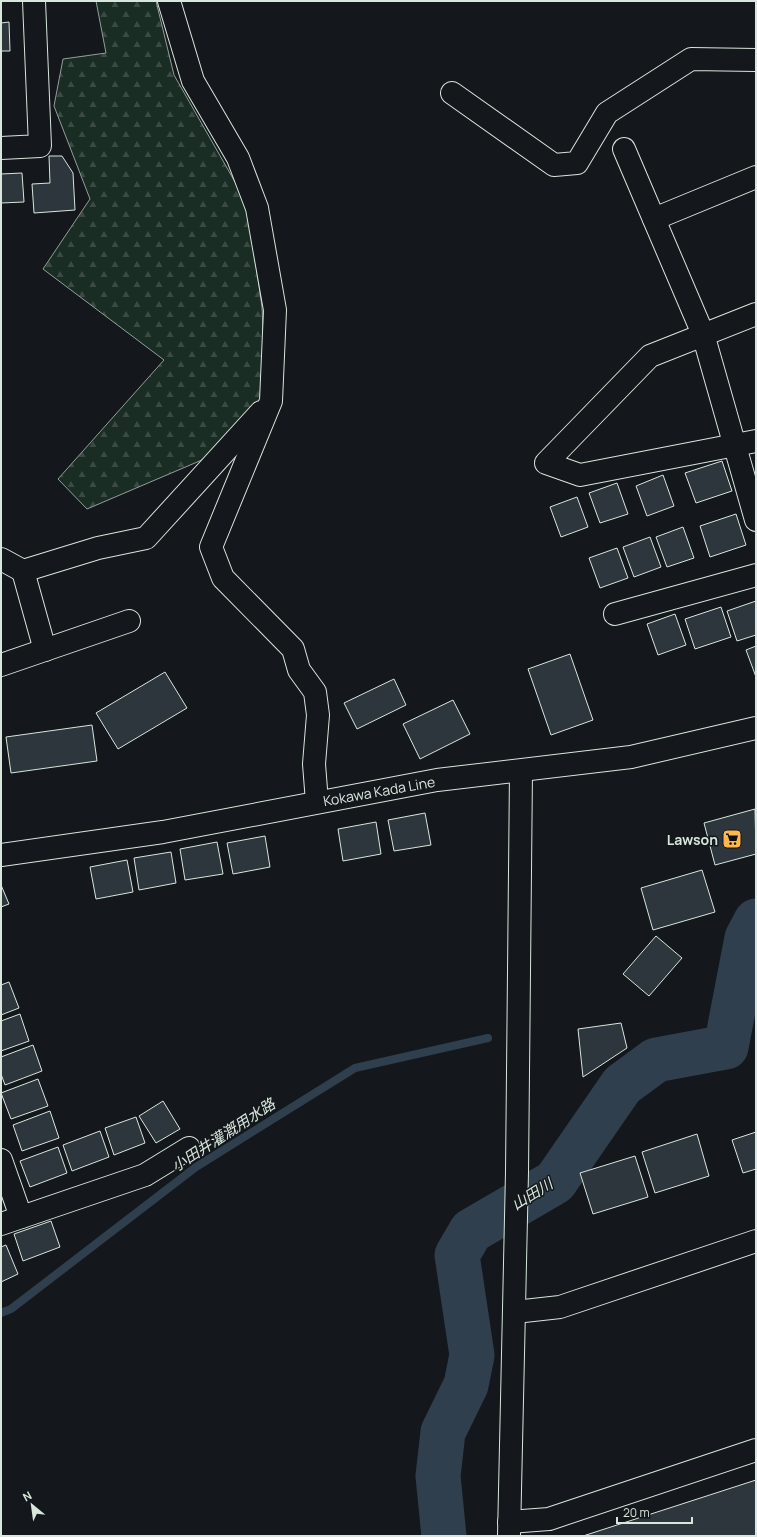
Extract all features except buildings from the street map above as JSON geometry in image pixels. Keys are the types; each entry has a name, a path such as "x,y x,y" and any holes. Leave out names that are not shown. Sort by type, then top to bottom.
{"street":[{"path":"1,148 40,146 34,1"},
{"path":"169,1 193,81 238,158 257,208 275,310 271,401 211,547 224,578 292,649 299,670 314,692 318,714 314,764 317,802"},
{"path":"452,93 554,165 577,163 607,113 692,59 756,60"},
{"path":"624,149 703,334 756,520"},
{"path":"654,219 756,177"},
{"path":"756,314 650,356 546,463 580,475 756,441"},
{"path":"1,559 23,571 98,548 146,538 271,401"},
{"path":"23,571 45,650"},
{"path":"615,614 756,575"},
{"path":"1,665 129,621"},
{"name":"Kokawa Kada Line","path":"1,855 163,832 437,780 631,757 756,728"},
{"path":"521,771 517,1172 514,1222 515,1312 509,1529 549,1519 756,1450"},
{"path":"1,1224 144,1175 189,1148"},
{"path":"1,1160 21,1217"},
{"path":"515,1312 560,1307 756,1241"}],"green space":[{"path":"96,1 156,1 174,75 247,203 262,307 265,375 255,430 223,451 87,509 58,479 164,360 43,269 90,199 54,106 63,59 106,53"}],"waterway":[{"name":"山田川","path":"444,1536 438,1476 443,1432 466,1385 472,1355 457,1255 471,1231 555,1182 622,1085 656,1060 726,1047 747,938 756,921"},
{"name":"小田井灌漑用水路","path":"1,1313 11,1309 196,1167 355,1068 488,1038"}],"place":[{"name":"Lawson","path":"732,839"}]}
